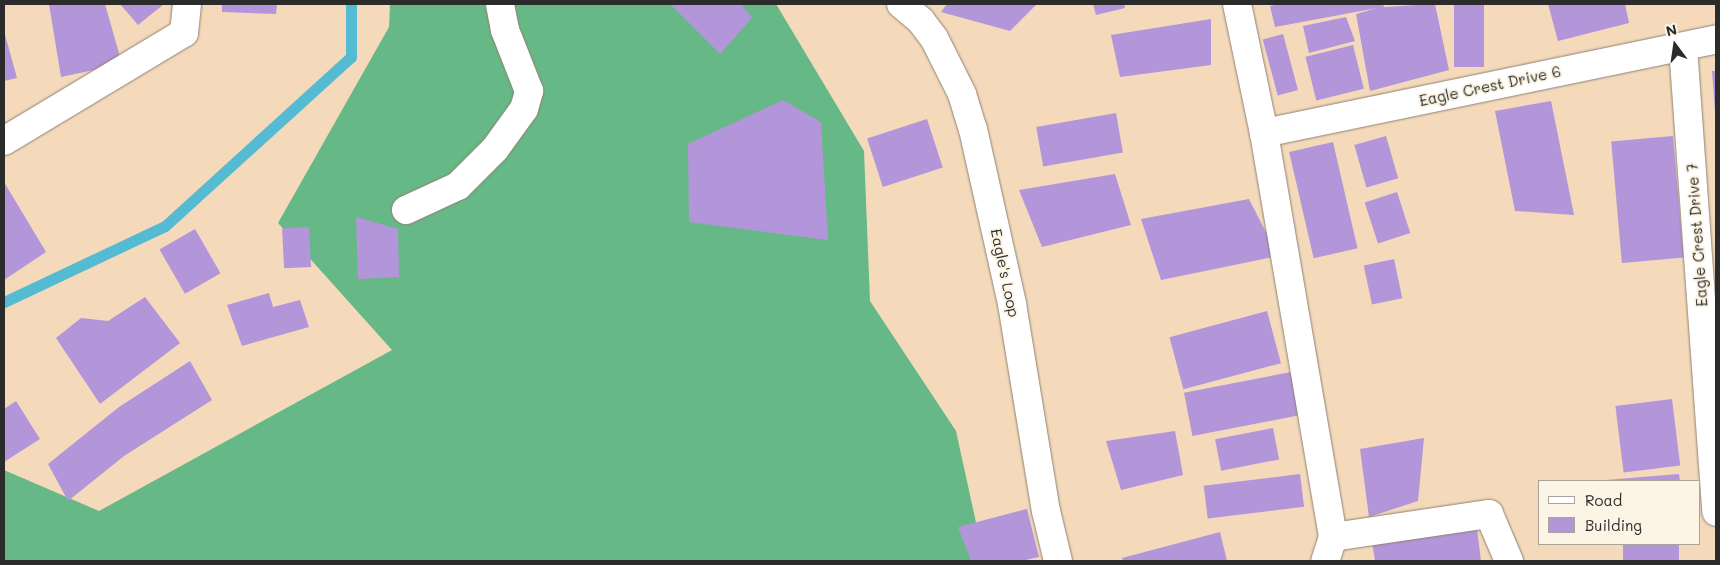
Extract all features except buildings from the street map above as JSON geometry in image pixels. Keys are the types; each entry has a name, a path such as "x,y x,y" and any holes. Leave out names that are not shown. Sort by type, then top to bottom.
{"street":[{"path":"4,141 184,33 187,4"},
{"path":"406,210 458,186 495,149 524,109 529,91 505,30 500,4"},
{"name":"Eagle's Loop","path":"901,4 921,21 934,38 962,94 974,129 1012,304 1046,511 1058,561"},
{"path":"1237,4 1264,133 1329,549 1489,514 1509,561"},
{"name":"Eagle Crest Drive 6","path":"1264,133 1683,47 1716,38"},
{"name":"Eagle Crest Drive 7","path":"1683,47 1716,512"}],"green space":[{"path":"390,4 776,4 864,151 870,301 956,431 977,527 999,561 4,561 4,470 99,511 392,350 278,223 389,27"}],"waterway":[{"path":"4,302 165,226 351,57 351,4"}]}
